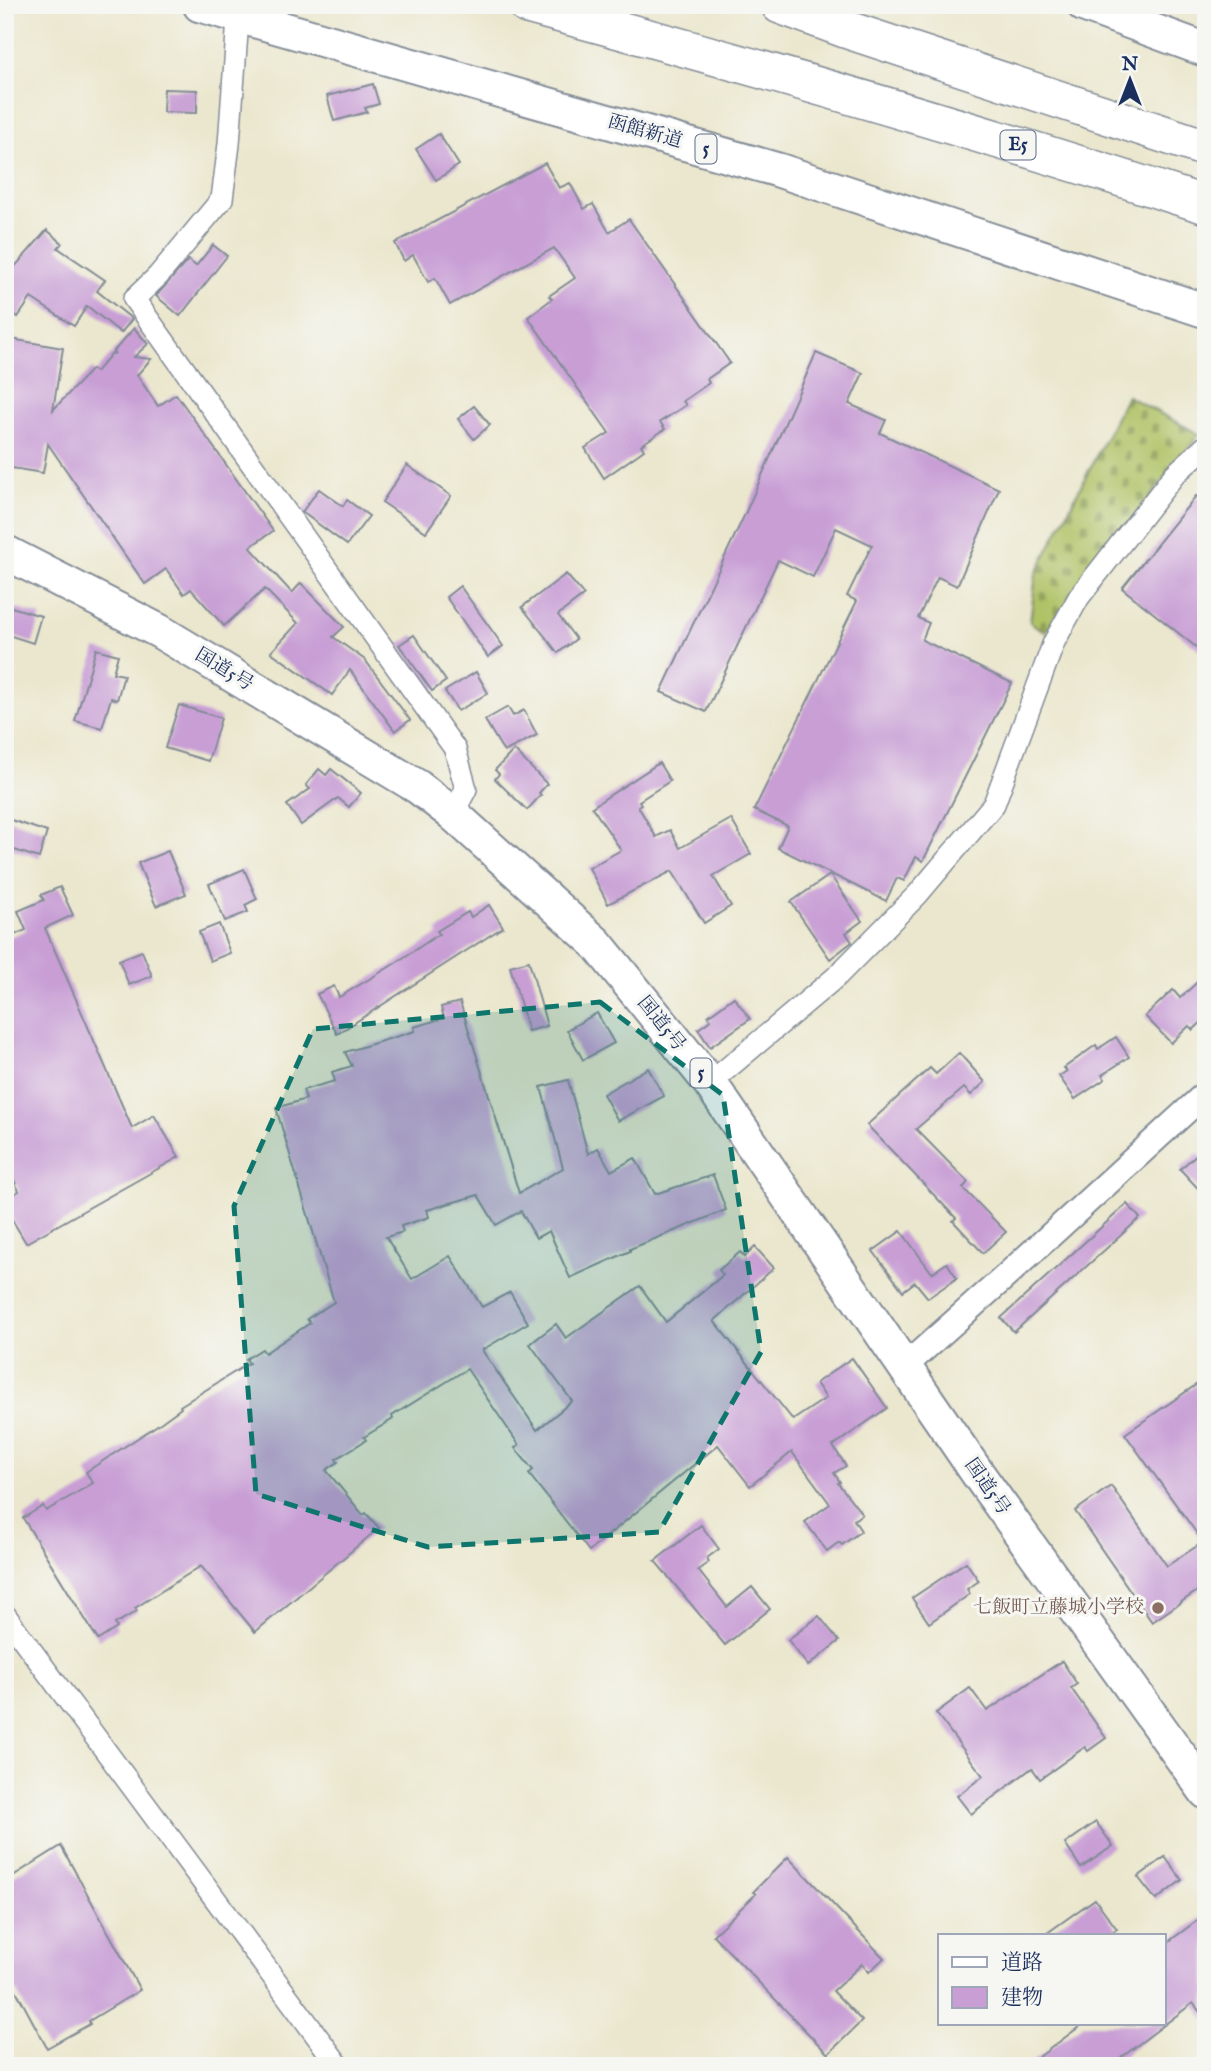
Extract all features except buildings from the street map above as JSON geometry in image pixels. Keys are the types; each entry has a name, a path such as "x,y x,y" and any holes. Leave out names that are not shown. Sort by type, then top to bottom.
{"highway":[{"name":"函館新道","path":"200,5 239,11 778,170 1206,311"},
{"name":"E5","path":"527,5 1014,144 1206,205"},
{"path":"780,5 1206,148"},
{"path":"1084,5 1206,50"},
{"name":"国道5号","path":"5,552 159,631 418,787 453,814 596,943 710,1083 985,1485 1206,1792"}],"street":[{"path":"239,11 222,198 158,276 134,299 455,749 466,789 453,814"},
{"path":"710,1083 836,977 918,894 994,804 1054,642 1079,597 1175,474 1206,446"},
{"path":"905,1366 1206,1093"},
{"path":"5,1615 340,2066"}],"highlighted area":[{"path":"600,1002 723,1095 761,1352 659,1532 428,1547 256,1494 234,1206 313,1029"}],"green space":[{"path":"1127,396 1199,434 1045,632 1030,622 1036,574"}],"place":[{"name":"七飯町立藤城小学校","path":"1158,1608"}]}
